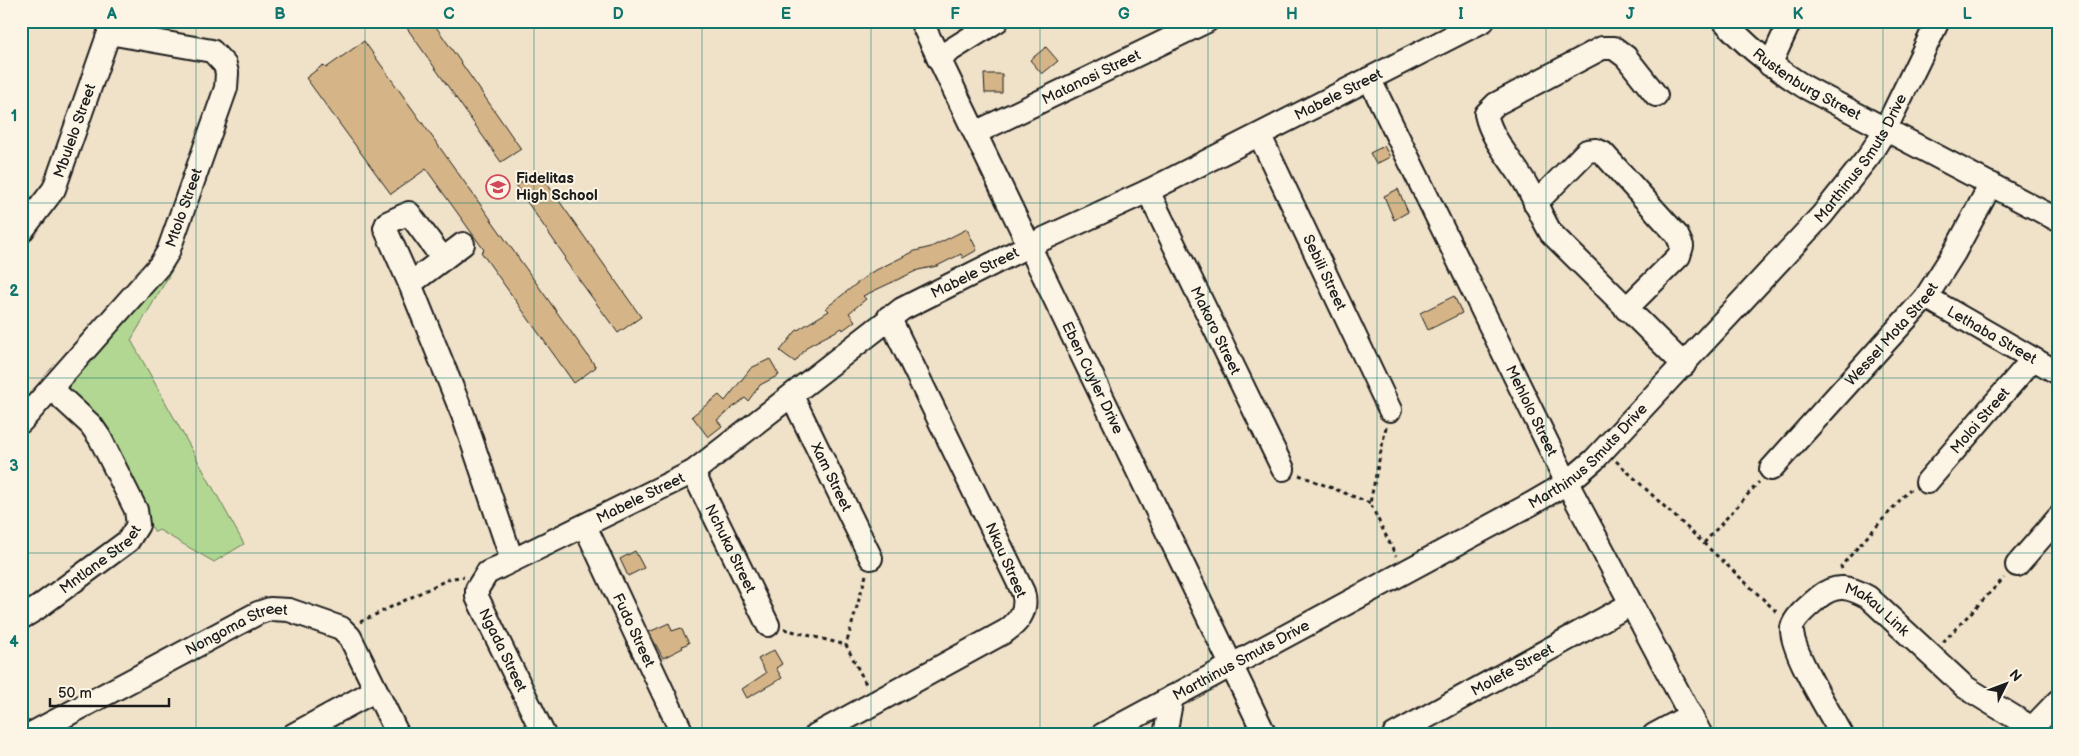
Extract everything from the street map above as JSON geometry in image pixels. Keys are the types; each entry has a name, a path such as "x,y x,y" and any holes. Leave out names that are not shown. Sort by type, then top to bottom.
{"street":[{"name":"Eben Cuyler Drive","path":"921,21 1265,735"},
{"path":"938,58 997,21"},
{"name":"Matanosi Street","path":"975,133 1207,21"},
{"name":"Mabele Street","path":"496,570 693,472 792,396 889,317 1028,246 1148,191 1260,136 1483,21"},
{"name":"Rustenburg Street","path":"1724,21 1745,45 1770,65 1804,87 2058,220"},
{"path":"1770,65 1790,21"},
{"name":"Marthinus Smuts Drive","path":"1102,735 1567,483 1604,449 1684,365 1822,215 1869,156 1885,130 1938,21"},
{"name":"Mbulelo Street","path":"21,232 54,189 109,27"},
{"name":"Mtolo Street","path":"21,422 52,389 164,258 228,80 225,64 212,51 109,27"},
{"path":"1656,95 1626,57 1614,48 1602,48 1496,104 1486,114 1489,128 1528,188 1551,233 1684,365"},
{"name":"Mehlolo Street","path":"1370,80 1567,483 1696,725"},
{"name":"Sebili Street","path":"1260,136 1390,410"},
{"path":"1535,204 1587,151 1596,150 1603,153 1677,235 1682,246 1679,256 1626,309"},
{"name":"Wessel Mota Street","path":"1771,469 1926,297 1951,259 1991,184"},
{"name":"Makoro Street","path":"1148,191 1283,469"},
{"path":"443,259 409,212 387,223 386,228 463,414 496,570"},
{"path":"410,284 463,244"},
{"name":"Lethaba Street","path":"1926,297 2032,360 2058,373"},
{"name":"Nkau Street","path":"816,735 1006,631 1018,621 1025,603 1023,592 889,317"},
{"name":"Moloi Street","path":"1926,482 2032,360"},
{"name":"Mntlane Street","path":"21,618 36,610 128,541 138,526 136,510 100,438 91,426 52,389"},
{"name":"Xam Street","path":"792,396 871,558"},
{"name":"Nchuka Street","path":"693,472 768,625"},
{"path":"2018,565 2058,518"},
{"name":"Fudo Street","path":"585,526 683,735"},
{"name":"Ngada Street","path":"496,570 477,589 477,597 544,735"},
{"name":"Makau Link","path":"1792,626 1807,608 1822,595 1834,588 1853,589 1868,597 1930,655 1979,697 2031,731"},
{"name":"Molefe Street","path":"1405,732 1631,604"},
{"name":"Nongoma Street","path":"29,735 258,613 281,608 341,628"},
{"path":"1792,626 1793,638 1798,653 1842,735"},
{"path":"341,628 355,643 398,735"},
{"path":"293,735 376,690"},
{"path":"1165,735 1172,697"},
{"path":"2031,731 2058,701"},
{"path":"1654,735 1696,725"}],"path":[{"path":"1390,410 1370,503 1404,572"},
{"path":"1604,449 1792,626"},
{"path":"1283,469 1370,503"},
{"path":"1704,543 1771,469"},
{"path":"1843,587 1841,566 1910,490 1926,482"},
{"path":"871,558 846,645 875,702"},
{"path":"1930,655 2018,565"},
{"path":"341,628 355,624 451,578 471,577 496,570"},
{"path":"768,625 846,645"}],"green space":[{"path":"168,264 174,267 131,340 244,544 214,562 159,530 155,532 149,523 146,510 65,388"}],"building":[{"path":"402,21 432,21 521,149 501,162"},
{"path":"364,41 596,367 574,383 481,252 484,250 426,169 391,194 306,78 323,65 326,68"},
{"path":"1046,47 1058,61 1042,74 1030,60"},
{"path":"984,74 1002,74 1002,93 985,93"},
{"path":"1384,146 1390,157 1376,164 1370,153"},
{"path":"538,171 641,317 618,333 564,259 566,258 516,186"},
{"path":"1398,189 1408,212 1394,220 1384,196"},
{"path":"967,229 977,250 963,258 961,254 937,266 918,270 863,296 866,299 849,313 855,321 843,330 842,328 808,346 795,362 780,351 796,331 829,311 826,308 870,273 915,251 931,247"},
{"path":"1454,296 1462,313 1428,330 1420,313"},
{"path":"770,359 779,375 760,385 748,401 745,398 717,420 722,426 708,437 692,416 719,395 725,401 751,368"},
{"path":"635,551 644,568 628,576 620,559"},
{"path":"669,623 672,631 681,628 689,643 663,658 649,632"},
{"path":"774,650 782,664 776,668 782,678 747,698 742,689 766,673 758,659"}],"place":[{"name":"Fidelitas High School","path":"498,187"}]}
